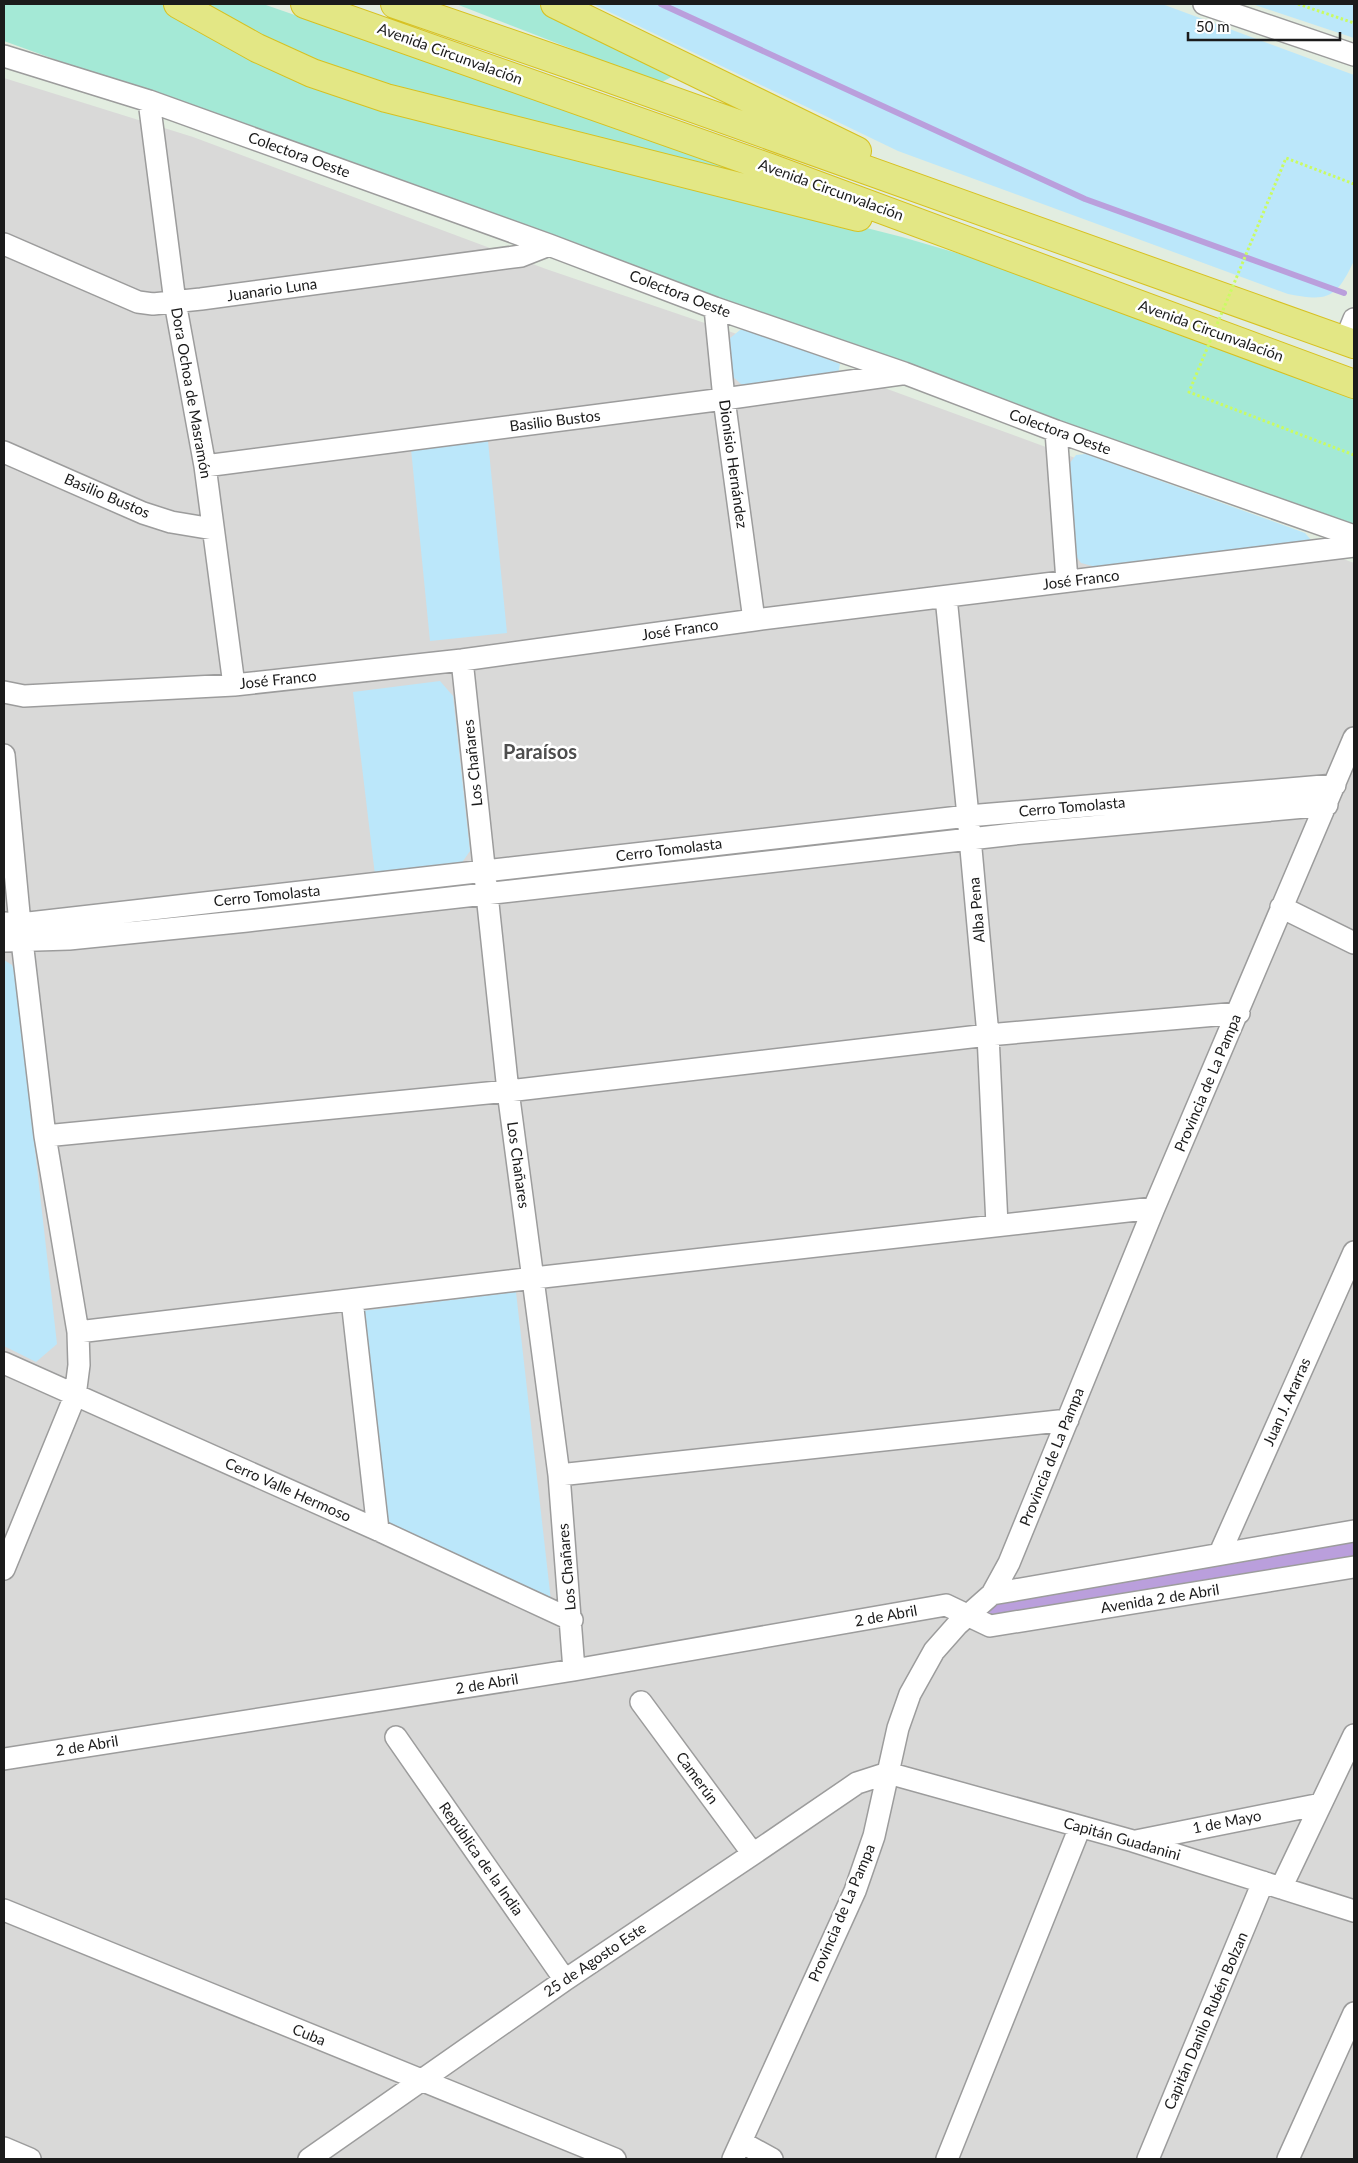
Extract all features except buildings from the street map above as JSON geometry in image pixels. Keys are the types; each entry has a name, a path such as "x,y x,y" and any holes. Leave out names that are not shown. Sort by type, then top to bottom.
{"highway":[{"path":"178,4 265,52 312,73 386,98 833,210 1024,262"},
{"name":"Avenida Circunvalación","path":"305,4 752,161 1354,384"},
{"name":"Avenida Circunvalación","path":"395,4 968,206 1351,335"},
{"path":"555,4 968,206"}],"street":[{"path":"1204,4 1354,55"},
{"name":"Colectora Oeste","path":"4,56 149,101 549,245 715,308 904,373 1056,431 1354,536"},
{"name":"Dora Ochoa de Masramón","path":"149,101 175,302 205,466 234,685"},
{"name":"Juanario Luna","path":"4,244 138,302 175,302 521,256 549,245"},
{"name":"Dionisio Hernández","path":"715,308 724,400 754,620"},
{"name":"Basilio Bustos","path":"205,466 724,400 904,373"},
{"path":"1056,431 1067,581"},
{"name":"Basilio Bustos","path":"4,452 143,513 171,522 213,529"},
{"name":"José Franco","path":"4,692 24,696 234,685 462,660 754,620 1354,546"},
{"name":"Alba Pena","path":"946,597 988,1035 997,1225"},
{"name":"Los Chañares","path":"462,660 508,1091 559,1475 572,1620 574,1670"},
{"name":"Provincia de La Pampa","path":"737,2151 854,1891 874,1836 898,1728 910,1694 934,1651 967,1616 992,1594 1009,1563 1154,1208 1239,1013 1281,907 1327,805 1354,738"},
{"path":"4,755 12,932 78,1332 79,1365 75,1396 4,1569"},
{"name":"Cerro Tomolasta","path":"12,932 485,871 968,816 1335,785"},
{"name":"Cerro Tomolasta","path":"12,932 89,937 488,894 970,838 1327,805"},
{"path":"1281,907 1354,943"},
{"path":"45,1136 508,1091 988,1035 1239,1013"},
{"path":"78,1332 1154,1208"},
{"name":"Juan J. Ararras","path":"1220,1553 1354,1252"},
{"path":"352,1300 378,1530"},
{"name":"Cerro Valle Hermoso","path":"4,1363 378,1530 572,1620"},
{"path":"559,1475 1068,1420"},
{"path":"992,1594 1354,1531"},
{"name":"Avenida 2 de Abril","path":"967,1616 990,1626 1354,1567"},
{"name":"2 de Abril","path":"4,1759 574,1670 946,1605 967,1616"},
{"name":"Camerún","path":"641,1702 754,1854"},
{"name":"Capitán Danilo Rubén Bolzan","path":"1148,2159 1272,1885 1321,1804 1354,1735"},
{"name":"República de la India","path":"396,1737 565,1980"},
{"name":"Capitán Guadanini","path":"888,1773 1134,1841 1354,1911"},
{"name":"25 de Agosto Este","path":"309,2159 565,1980 857,1783 888,1773"},
{"name":"1 de Mayo","path":"1134,1841 1321,1804"},
{"path":"948,2159 1080,1827"},
{"name":"Cuba","path":"4,1910 614,2159"},
{"path":"1288,2159 1354,2013"},
{"path":"4,2148 30,2159"},
{"path":"737,2151 772,2159"}],"path":[{"path":"1298,4 1354,24"},
{"path":"1354,184 1286,158 1188,392 1354,455"}],"shaded area":[{"path":"4,4 167,4 551,148 902,237 967,256 1170,328 1354,398 1354,528 4,41"},
{"path":"198,4 263,4 743,170 730,178 326,69"},
{"path":"456,4 537,4 681,72 660,83"},
{"path":"593,4 1162,4 1354,75 1354,261 1342,283 1330,294 1322,297 1313,297 1288,294 898,151"},
{"path":"1252,4 1354,4 1354,38"},
{"path":"4,78 193,137 546,269 734,333 1054,450 1354,563 1354,2159 4,2159"},
{"path":"749,329 840,364 838,374 751,386 741,384 731,375 729,339 740,330"},
{"path":"488,441 507,633 430,641 411,449"},
{"path":"1086,454 1305,533 1311,540 1307,548 1096,567 1081,563 1073,552 1069,464 1076,455"},
{"path":"440,681 453,696 470,851 461,864 375,875 353,692"},
{"path":"945,829 946,834 517,882 517,877"},
{"path":"461,884 462,889 61,933 61,928"},
{"path":"4,960 12,965 15,974 57,1344 36,1362 4,1346"},
{"path":"516,1292 551,1601 386,1527 362,1311"},
{"path":"1354,1542 1354,1559 994,1621 991,1605"}],"waterway":[{"path":"661,4 1085,199 1344,293"},
{"path":"990,1610 1354,1549"}],"district":[{"name":"Paraísos","path":"540,752"}]}
